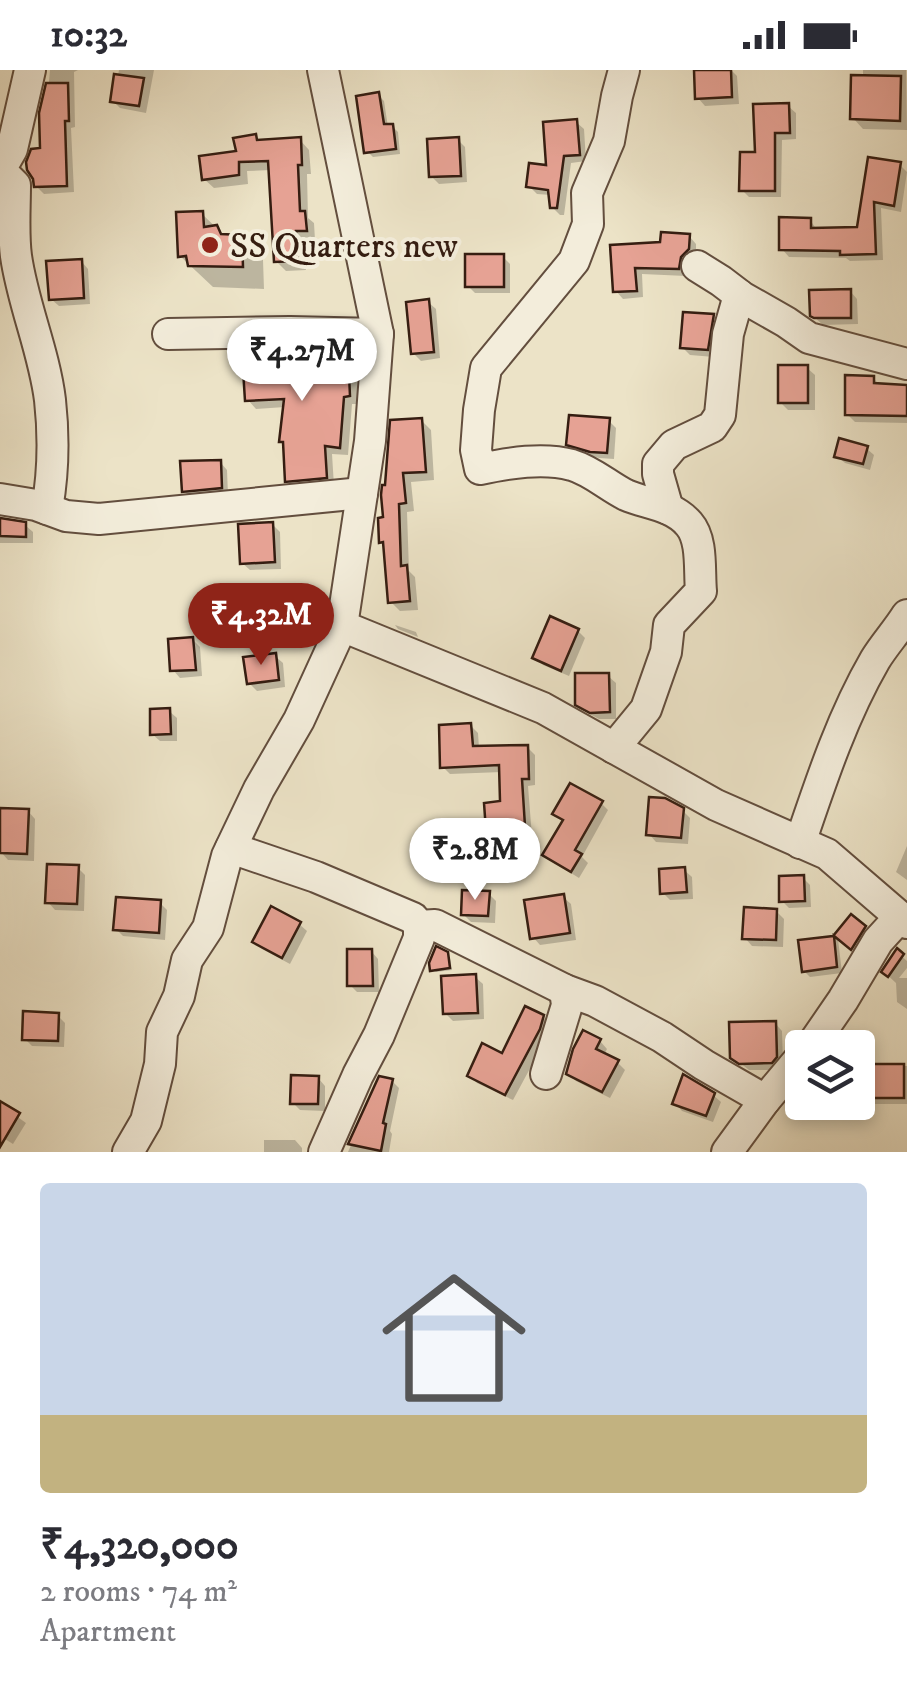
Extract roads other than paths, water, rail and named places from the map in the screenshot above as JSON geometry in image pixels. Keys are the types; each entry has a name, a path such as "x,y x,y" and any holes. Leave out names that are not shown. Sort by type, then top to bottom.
{"street":[{"path":"30,70 16,136 0,170 15,185 16,252 25,304 50,398 52,451 47,510"},
{"path":"128,1152 146,1121 160,1064 162,1032 179,996 187,960 208,928 227,856 299,720 342,626 370,440 378,334 323,70"},
{"path":"614,748 646,710 666,652 670,625 701,591 698,547 690,525 676,513 628,495 572,465 508,463 480,468 476,450 486,368 574,260 588,224 587,193 608,142 624,70"},
{"path":"698,266 808,338 907,364"},
{"path":"668,510 658,464 674,445 712,426 720,415 728,334 739,294"},
{"path":"168,334 378,334"},
{"path":"0,499 66,516 98,519 362,493"},
{"path":"800,843 855,698 877,656 907,616"},
{"path":"342,626 543,708 716,805 826,854 904,920 878,941 822,1030"},
{"path":"231,848 316,877 413,918 420,926 419,938 379,1036 324,1152"},
{"path":"420,926 435,924 596,1002 766,1100"},
{"path":"546,1074 567,1005 565,990"},
{"path":"727,1152 785,1077"}],"place":[{"name":"SS Quarters new","path":"210,245"}]}
